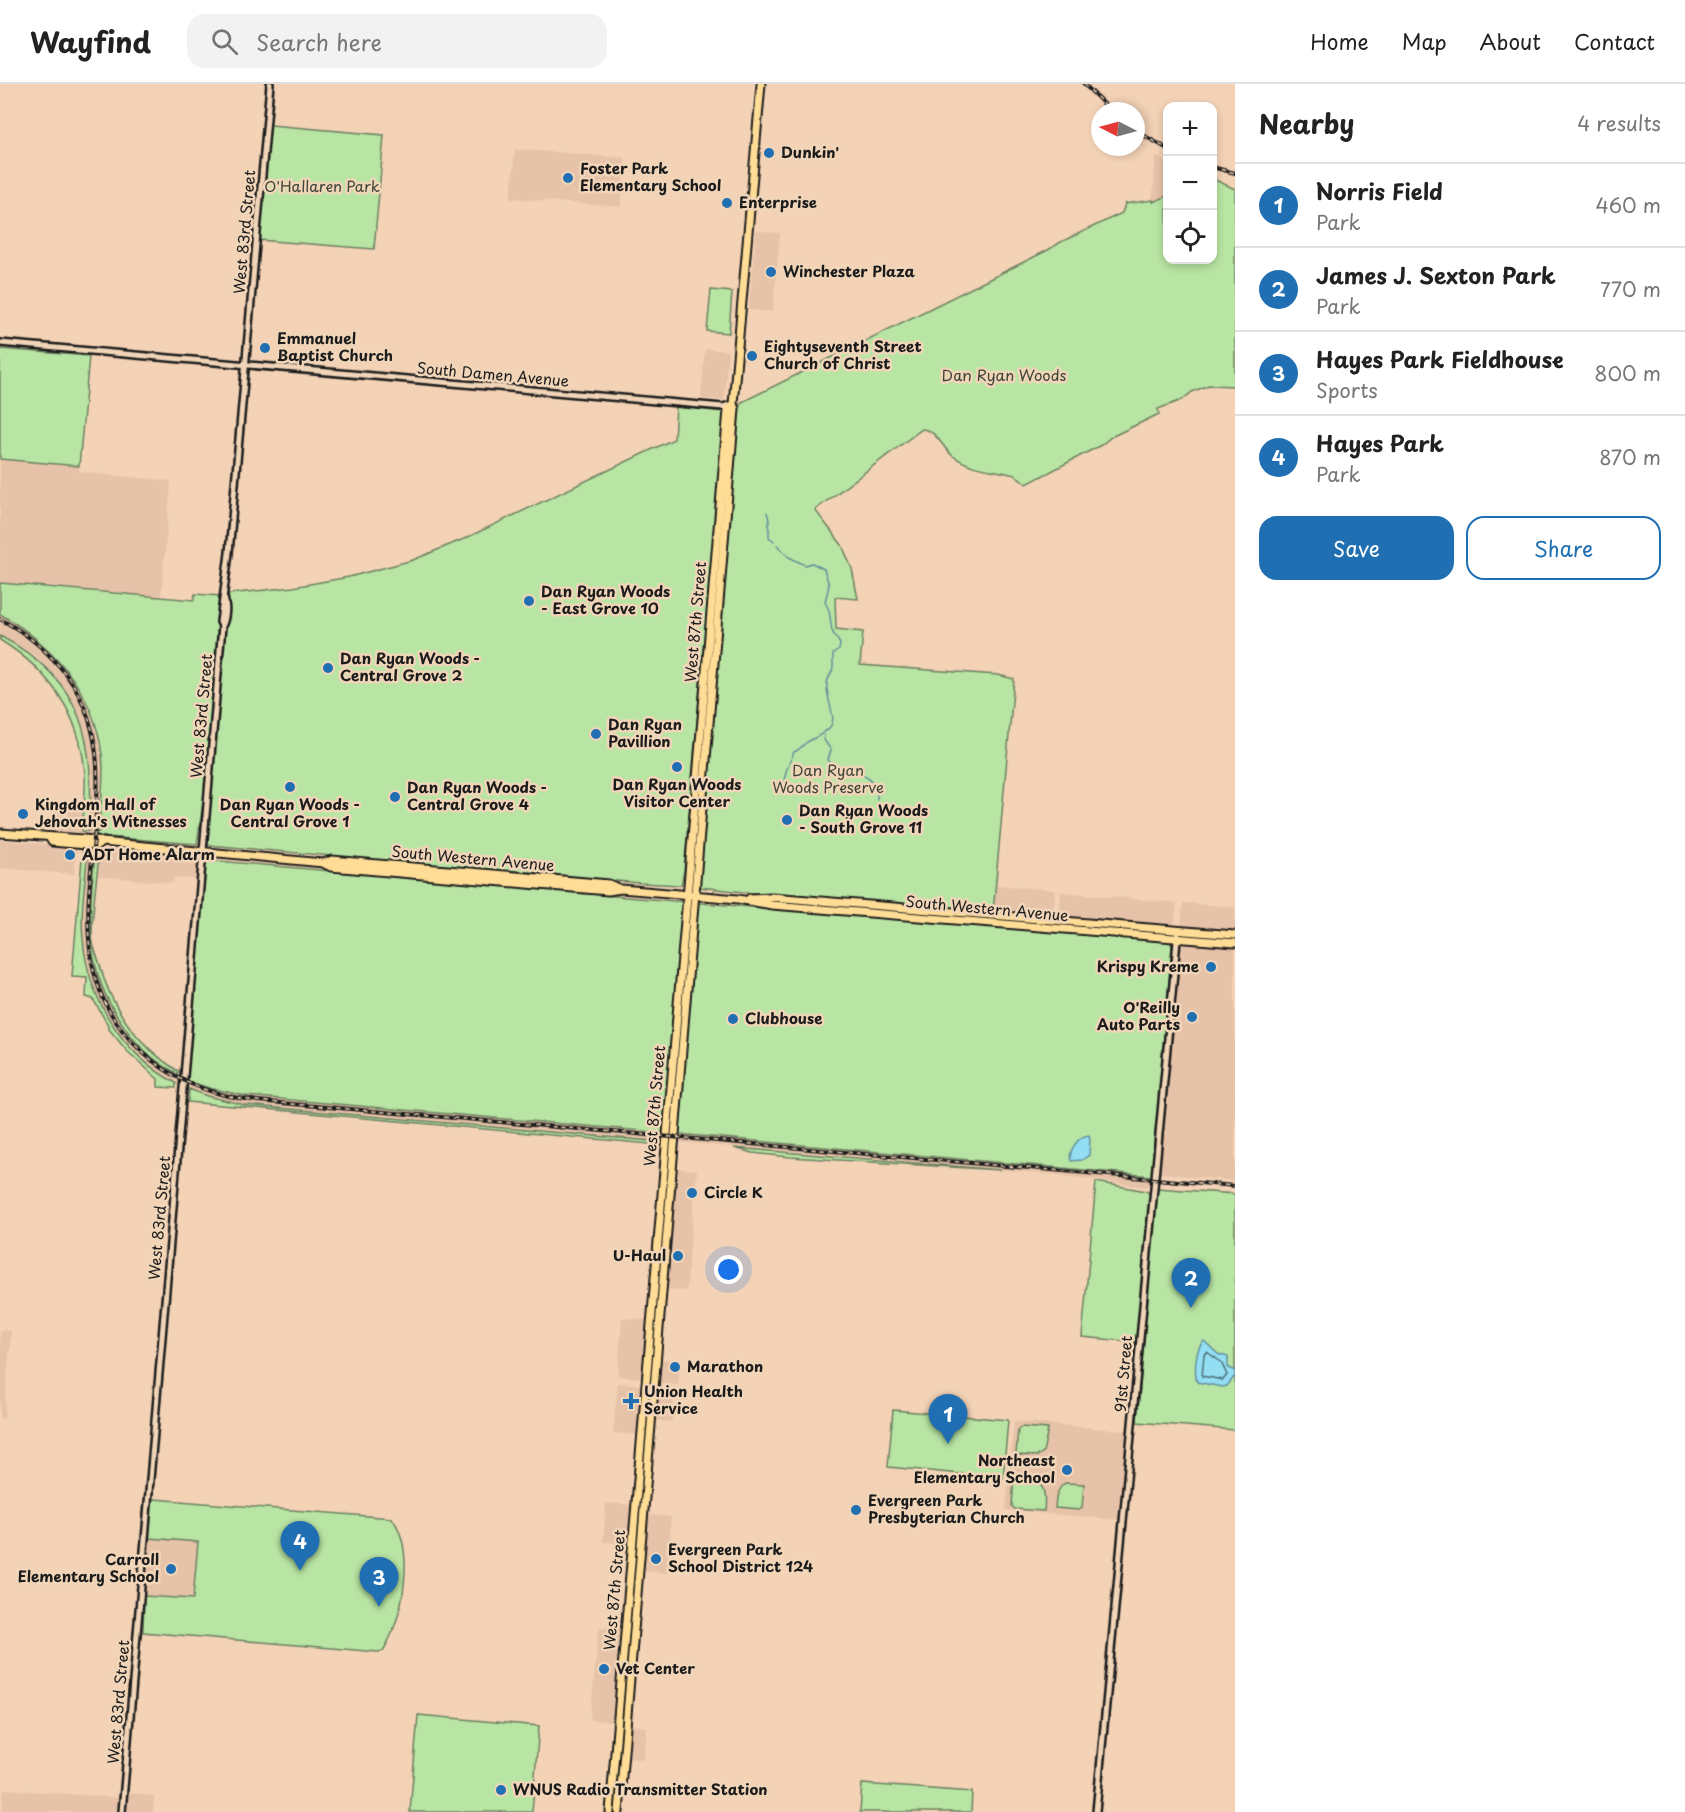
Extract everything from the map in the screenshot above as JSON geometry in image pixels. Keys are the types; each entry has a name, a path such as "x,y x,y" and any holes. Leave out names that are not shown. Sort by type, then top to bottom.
{"main road":[{"name":"West 87th Street","path":"619,1812 619,1760 664,1211 690,895 735,409 733,404 761,84"},
{"name":"South Western Avenue","path":"0,833 49,837 52,842 97,846 102,842 323,863 332,860 609,884 621,889 738,899 772,897 1178,934 1235,943"},
{"name":"South Western Avenue","path":"1178,934 1235,935"},
{"name":"West 87th Street","path":"610,1812 619,1760"}],"street":[{"name":"West 83rd Street","path":"122,1812 222,626 220,622 270,84"},
{"name":"South Damen Avenue","path":"0,343 722,407 733,404"},
{"name":"91st Street","path":"1096,1812 1178,934"}],"shaded area":[{"name":"Foster Park Elementary School","path":"515,149 625,158 621,207 511,198"},
{"path":"1156,157 1163,160 1163,198 1152,203"},
{"name":"Winchester Plaza","path":"756,231 780,233 773,312 749,310"},
{"path":"705,349 728,351 724,400 701,399"},
{"path":"0,459 79,466 79,472 171,481 161,597 0,583"},
{"path":"0,614 32,634 50,650 68,672 89,709 98,737 103,767 98,832 90,832 89,835 52,832 54,809 83,812 82,831 89,831 90,758 54,676 34,655 0,635"},
{"path":"0,840 77,847 74,874 0,868"},
{"path":"94,849 197,858 195,879 174,878 173,883 97,876 99,853 95,853 90,933 98,978 110,1006 127,1032 153,1058 175,1072 176,1083 154,1069 124,1040 103,1008 91,981 82,924 88,852 94,852"},
{"path":"996,885 1055,890 1053,918 993,913"},
{"path":"1061,892 1177,903 1174,928 1059,918"},
{"path":"1183,903 1235,907 1235,932 1181,928"},
{"path":"1189,943 1235,946 1235,1181 1159,1173 1176,982 1182,946"},
{"path":"189,1082 246,1096 663,1134 662,1142 245,1105 189,1089"},
{"path":"677,1135 1152,1176 1151,1183 1146,1187 1060,1175 676,1142"},
{"path":"674,1168 697,1170 686,1291 665,1289"},
{"path":"622,1318 647,1320 642,1378 618,1376"},
{"path":"0,1330 11,1331 4,1419 0,1419"},
{"path":"659,1359 680,1361 678,1385 657,1383"},
{"path":"618,1383 642,1385 638,1435 613,1433"},
{"path":"656,1391 675,1392 672,1422 654,1420"},
{"name":"Northeast Elementary School","path":"1014,1421 1128,1431 1120,1520 1006,1510"},
{"path":"606,1503 632,1505 629,1544 603,1542"},
{"path":"646,1515 671,1517 667,1573 641,1571"},
{"name":"Carroll Elementary School","path":"149,1538 198,1542 193,1600 144,1596"},
{"path":"599,1627 622,1628 614,1722 590,1720"},
{"path":"629,1725 647,1727 644,1759 626,1758"},
{"path":"4,1789 120,1798 118,1812 2,1812"},
{"path":"128,1793 154,1796 153,1812 127,1812"}],"green space":[{"name":"O'Hallaren Park","path":"270,125 384,135 374,249 259,240"},
{"name":"Dan Ryan Woods","path":"1217,181 1235,189 1235,386 1209,385 1192,392 1182,400 1158,409 1159,414 1111,437 1101,445 1027,484 1013,475 975,467 961,461 949,453 932,433 922,429 815,510 842,545 852,569 858,599 835,597 836,629 863,632 860,665 998,675 1014,679 993,913 700,887 700,856 740,403 1122,213 1125,204 1153,200 1153,202 1163,198 1163,264 1217,264"},
{"path":"711,290 732,292 729,333 707,331"},
{"path":"0,349 89,356 79,466 0,459"},
{"path":"676,407 724,412 681,885 208,845 209,805 229,594 293,587 349,577 413,560 464,539 674,439"},
{"path":"0,583 194,600 195,594 220,596 205,789 197,844 95,836 96,832 99,832 103,767 94,719 72,677 57,659 21,627 0,614"},
{"path":"0,636 29,654 51,673 68,694 79,717 90,769 89,831 82,831 85,775 82,753 70,714 48,681 18,652 0,640"},
{"path":"83,847 88,848 82,928 86,961 92,983 101,1004 125,1041 157,1071 176,1083 176,1088 158,1087 158,1079 127,1051 108,1028 93,999 86,997 87,977 72,976"},
{"path":"95,852 99,853 92,938 104,979 118,1010 128,1024 150,1050 178,1071 177,1076 175,1072 151,1057 132,1037 109,1002 100,981 94,961 92,940 91,919"},
{"path":"206,860 637,898 1169,940 1172,946 1152,1176 246,1096 187,1081"},
{"path":"189,1089 245,1105 662,1142 661,1145 188,1102"},
{"path":"734,1148 1000,1170 790,1157 753,1153"},
{"path":"1096,1182 1146,1191 1150,1194 1136,1342 1082,1337"},
{"path":"1157,1188 1235,1194 1235,1430 1137,1422"},
{"path":"893,1410 1008,1420 1003,1478 888,1467"},
{"path":"1021,1427 1048,1429 1043,1452 1037,1456 1016,1455 1018,1429"},
{"path":"1014,1477 1037,1480 1040,1483 1045,1498 1044,1511 1015,1509 1012,1506"},
{"path":"1065,1483 1084,1484 1082,1508 1079,1510 1055,1508 1058,1491"},
{"path":"154,1499 392,1518 404,1548 404,1585 396,1621 383,1651 143,1632 144,1596 193,1599 198,1542 149,1538"},
{"path":"418,1715 539,1726 532,1812 410,1812"},
{"path":"862,1784 972,1792 971,1812 860,1812"}],"water":[{"path":"1089,1135 1089,1155 1082,1160 1071,1161 1071,1153 1075,1145 1081,1138"},
{"path":"1204,1341 1218,1354 1228,1357 1228,1367 1235,1371 1235,1376 1227,1386 1197,1382 1196,1360"}],"waterway":[{"path":"767,512 769,537 774,541"},
{"path":"777,545 789,557 805,565 812,563 824,569 829,585 825,602 829,610 832,631 840,644 839,650 833,654 833,668 827,682 833,720 827,730 794,752 785,774 785,787"},
{"path":"824,735 824,740 831,750 828,760 833,765"},
{"path":"853,771 871,780 876,788 877,799"}],"railway":[{"path":"1084,84 1102,102"},
{"path":"1145,136 1163,146"},
{"path":"1217,168 1235,173"},
{"path":"0,619 25,634 60,667 86,711 97,759 97,808 88,909 91,958 106,1005 139,1049 165,1070 194,1085 209,1091 258,1101 1235,1186"}],"place":[{"name":"Dunkin'","path":"769,153"},
{"name":"Foster Park Elementary School","path":"568,178"},
{"name":"Enterprise","path":"727,203"},
{"name":"Winchester Plaza","path":"771,272"},
{"name":"Emmanuel Baptist Church","path":"265,348"},
{"name":"Eightyseventh Street Church of Christ","path":"752,356"},
{"name":"Dan Ryan Woods - East Grove 10","path":"529,601"},
{"name":"Dan Ryan Woods - Central Grove 2","path":"328,668"},
{"name":"Dan Ryan Pavillion","path":"596,734"},
{"name":"Dan Ryan Woods Visitor Center","path":"677,767"},
{"name":"Dan Ryan Woods - Central Grove 1","path":"290,787"},
{"name":"Dan Ryan Woods - Central Grove 4","path":"395,797"},
{"name":"Kingdom Hall of Jehovah's Witnesses","path":"23,814"},
{"name":"Dan Ryan Woods - South Grove 11","path":"787,820"},
{"name":"ADT Home Alarm","path":"70,855"},
{"name":"Krispy Kreme","path":"1211,967"},
{"name":"O'Reilly Auto Parts","path":"1192,1017"},
{"name":"Clubhouse","path":"733,1019"},
{"name":"Circle K","path":"692,1193"},
{"name":"U-Haul","path":"678,1256"},
{"name":"James J. Sexton Park","path":"1191,1308"},
{"name":"Marathon","path":"675,1367"},
{"name":"Union Health Service","path":"631,1401"},
{"name":"Norris Field","path":"948,1444"},
{"name":"Northeast Elementary School","path":"1067,1470"},
{"name":"Evergreen Park Presbyterian Church","path":"856,1510"},
{"name":"Evergreen Park School District 124","path":"656,1559"},
{"name":"Carroll Elementary School","path":"171,1569"},
{"name":"Hayes Park","path":"300,1571"},
{"name":"Hayes Park Fieldhouse","path":"379,1607"},
{"name":"Vet Center","path":"604,1669"},
{"name":"WNUS Radio Transmitter Station","path":"501,1790"}],"park label":[{"name":"Dan Ryan Woods Preserve","path":"828,780"}]}
